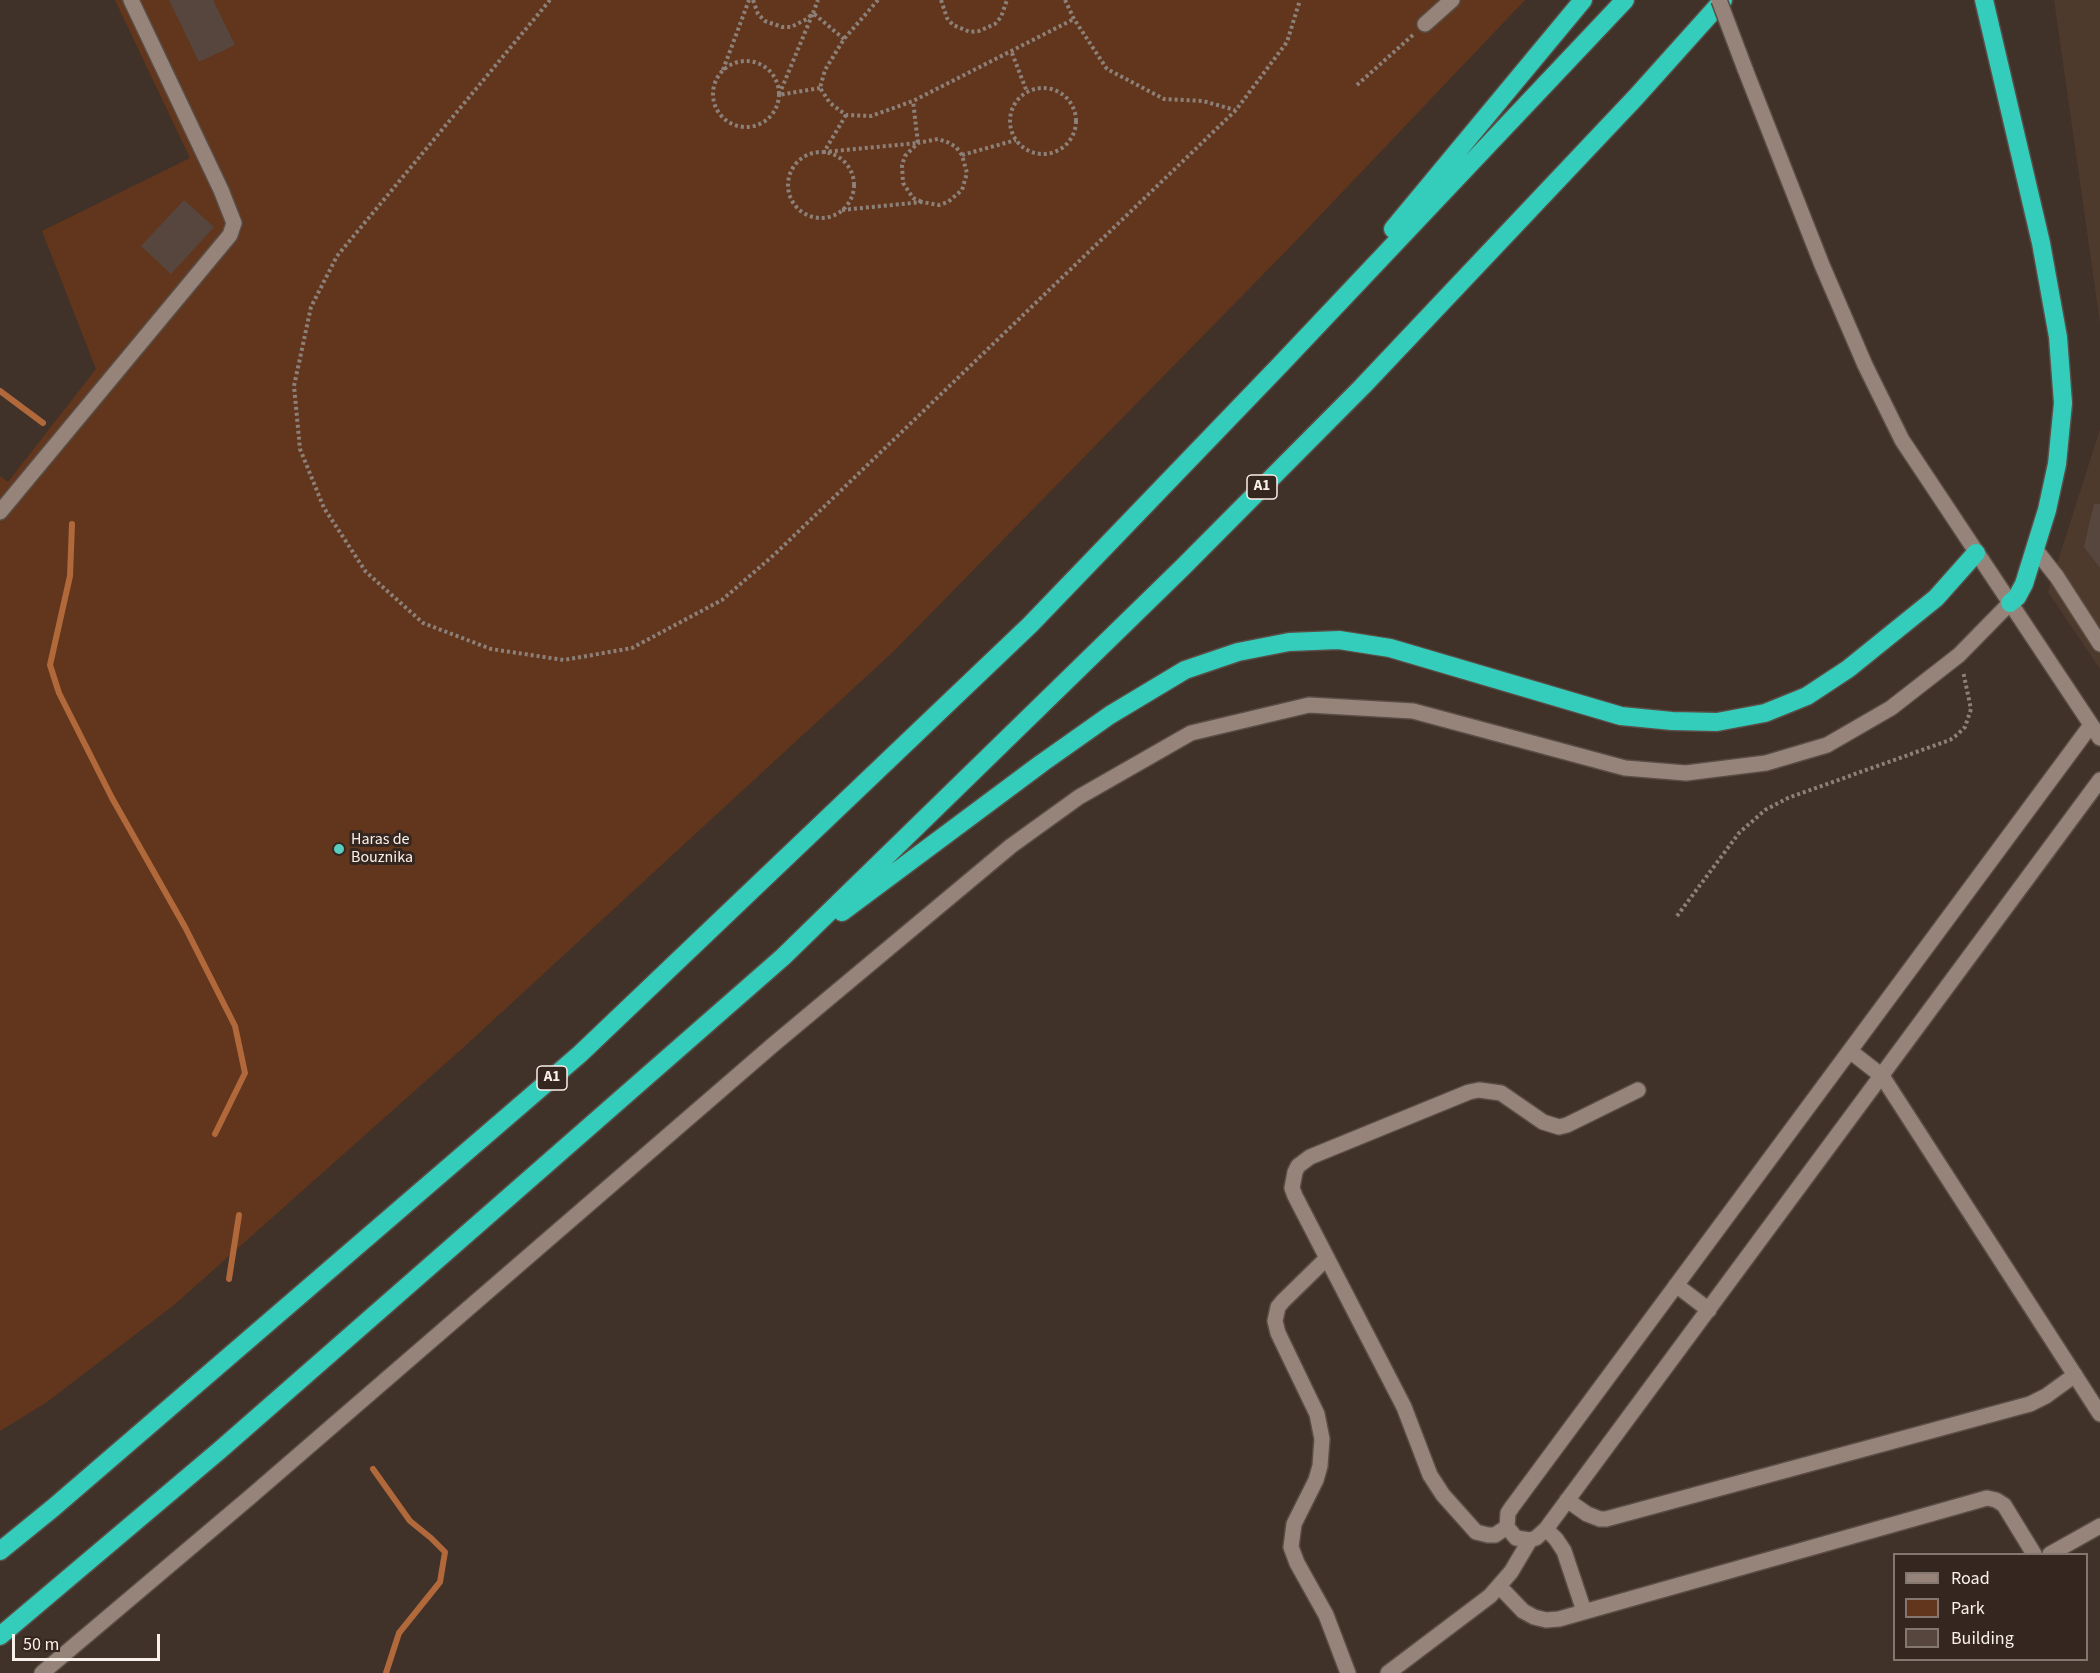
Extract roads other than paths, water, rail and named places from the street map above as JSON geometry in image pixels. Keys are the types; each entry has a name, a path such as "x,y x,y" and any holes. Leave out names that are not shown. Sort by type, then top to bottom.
{"highway":[{"path":"1281,364 1583,0"},
{"name":"A1","path":"0,1551 53,1508 580,1054 1030,625 1281,364 1625,0"},
{"name":"A1","path":"0,1636 229,1442 783,957 1182,568 1362,387 1636,97 1721,0"},
{"path":"1984,0 2041,243 2058,337 2063,403 2056,464 2047,510 2024,584 2017,597 2010,603"},
{"path":"783,957 1042,763 1110,715 1185,670 1238,652 1289,642 1339,640 1390,648 1621,716 1672,721 1717,722 1765,712 1807,696 1848,669 1936,598 1976,553"}],"street":[{"path":"0,512 230,235 234,223 221,190 131,0"},
{"path":"1425,24 1452,0"},
{"path":"1721,0 1745,69 1822,265 1865,364 1902,440 2096,732 1850,1051 1512,1507 1508,1513 1507,1527 1516,1538 1530,1540 1546,1529 2100,780"},
{"path":"2035,549 2057,577 2100,644"},
{"path":"42,1673 249,1498 774,1044 1011,846 1079,797 1191,733 1309,705 1413,711 1625,768 1686,773 1766,764 1827,745 1891,708 1959,655 2010,603"},
{"path":"1850,1051 1882,1076 2100,1414"},
{"path":"1507,1527 1495,1535 1476,1532 1436,1486 1425,1464 1404,1407 1292,1188 1294,1172 1310,1157 1469,1092 1479,1090 1501,1093 1543,1122 1559,1126 1567,1125 1638,1090"},
{"path":"1327,1258 1278,1307 1275,1321 1278,1333 1317,1414 1322,1439 1320,1466 1316,1480 1294,1524 1291,1547 1297,1563 1326,1615 1348,1673"},
{"path":"1676,1286 1709,1310"},
{"path":"1567,1500 1587,1514 1606,1519 2030,1404 2039,1401 2075,1375"},
{"path":"1500,1587 1523,1611 1534,1617 1546,1620 1559,1619 1987,1498 2004,1505 2033,1553"},
{"path":"2052,1553 2100,1526"},
{"path":"1546,1529 1564,1551 1584,1611"},
{"path":"1388,1673 1500,1587 1522,1557 1530,1540"}],"waterway":[{"path":"0,391 43,423"},
{"path":"72,524 70,576 50,665 59,693 112,798 185,927 235,1026 245,1073 215,1134"},
{"path":"229,1279 239,1215"},
{"path":"373,1469 410,1521 445,1552 440,1582 399,1633 386,1673"}],"place":[{"name":"Haras de Bouznika","path":"339,849"}]}
